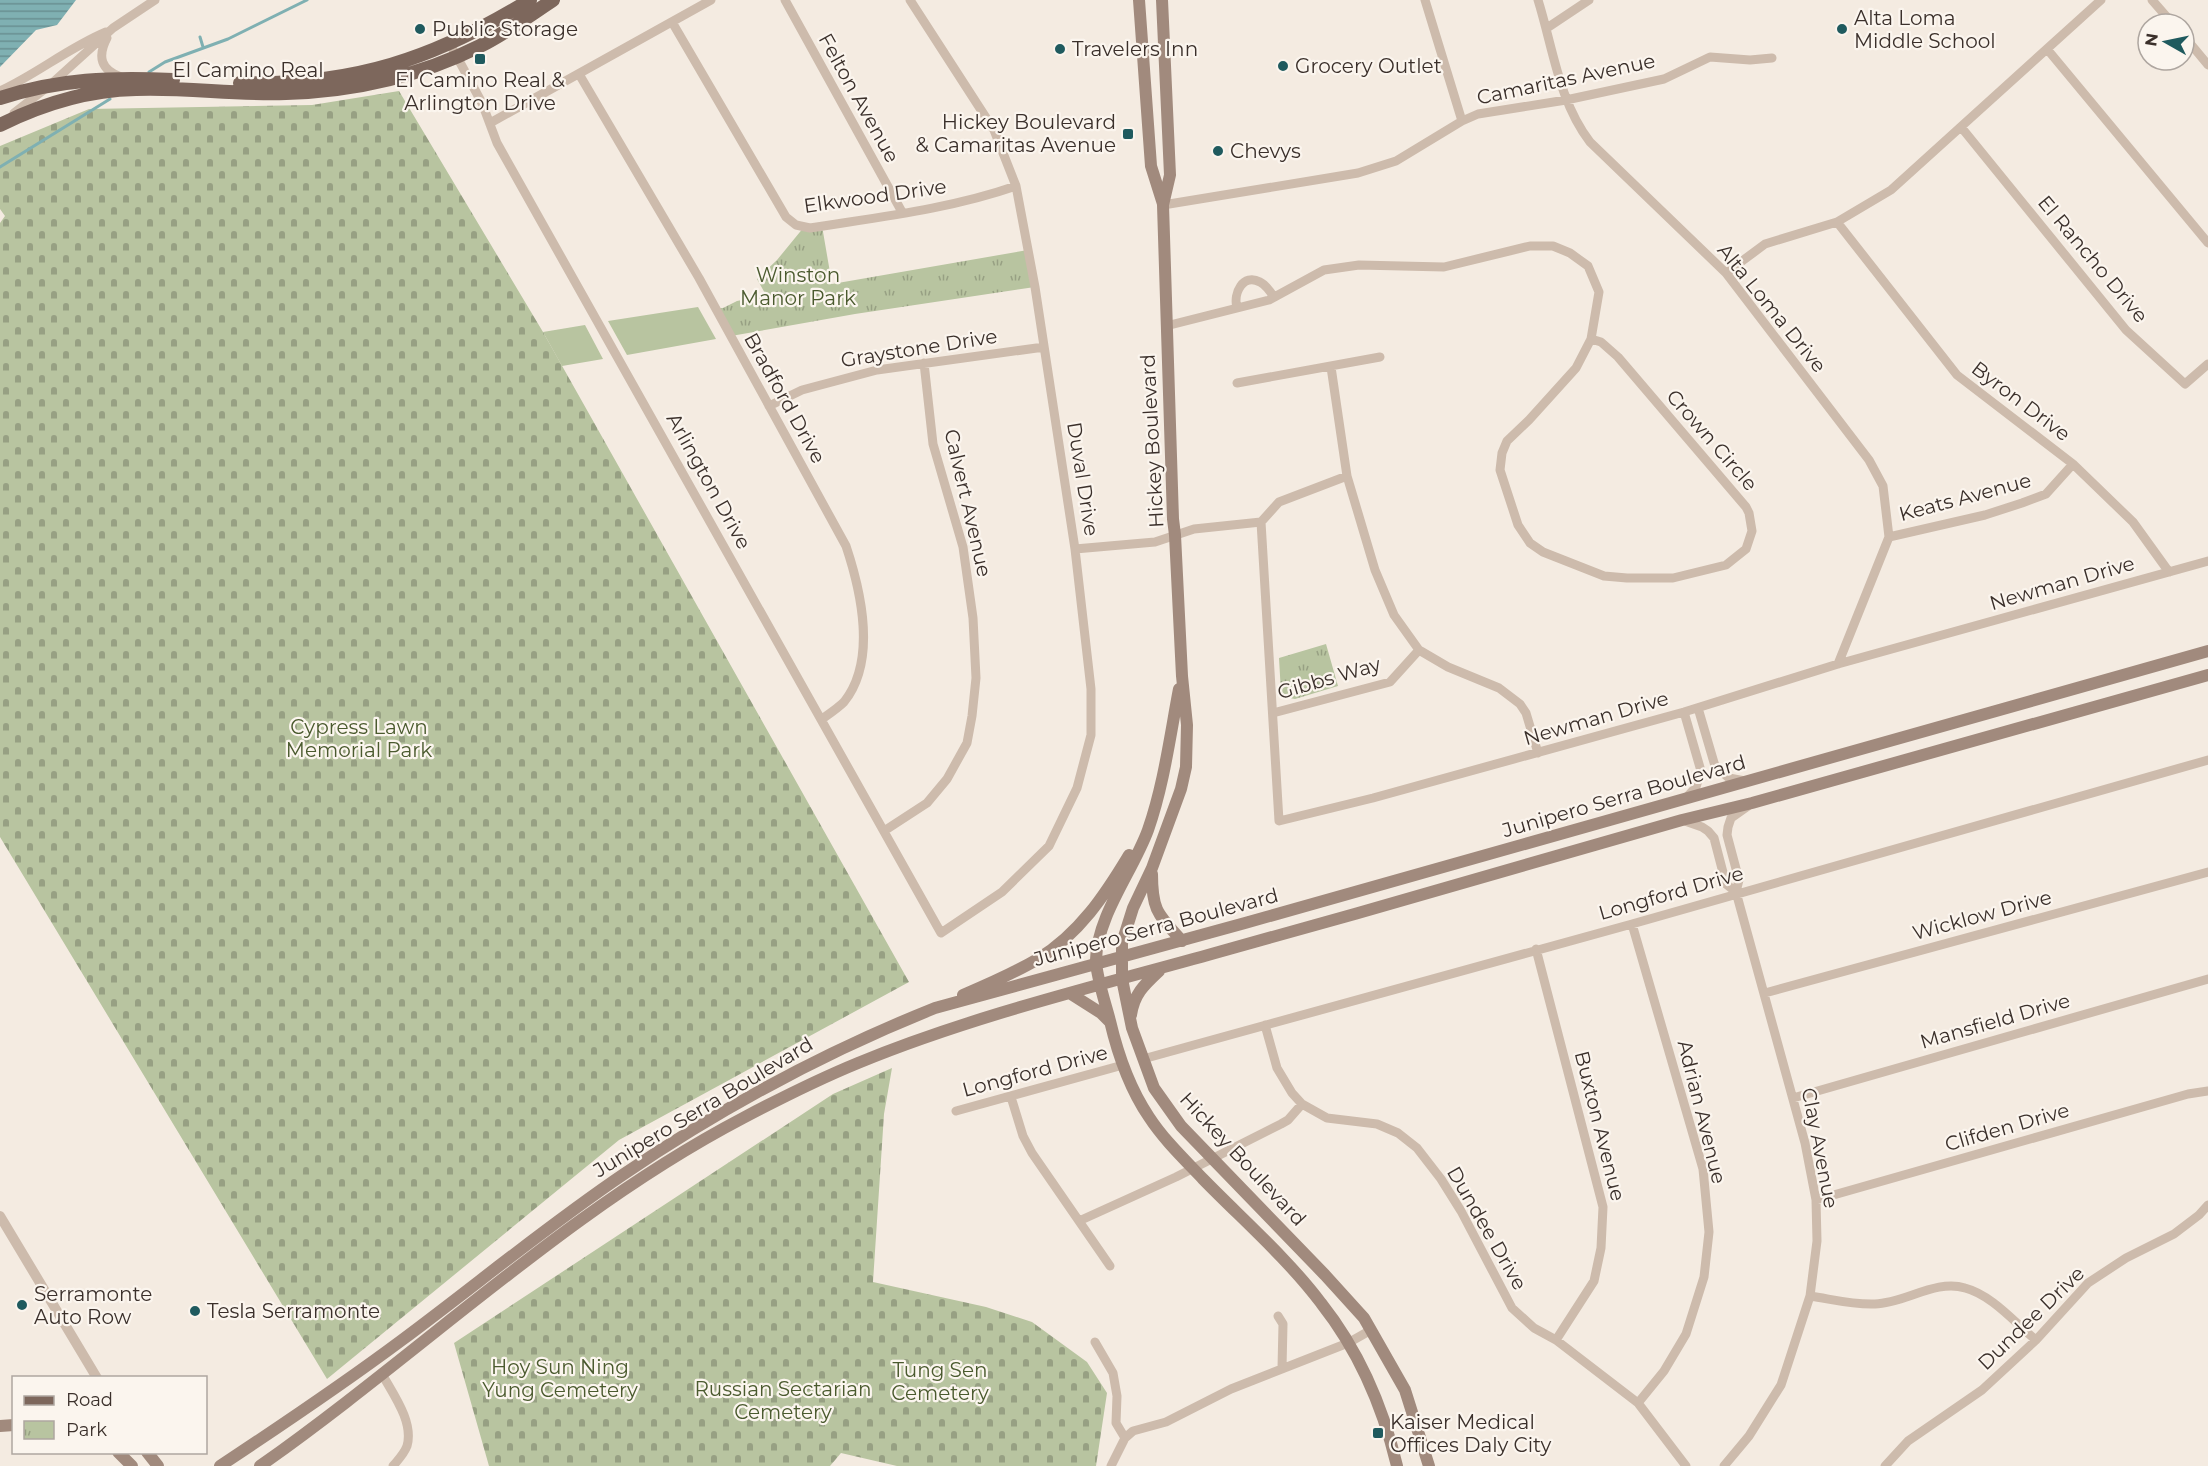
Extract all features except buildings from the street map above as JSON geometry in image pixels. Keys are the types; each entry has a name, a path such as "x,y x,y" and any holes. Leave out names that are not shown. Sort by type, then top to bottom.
{"main road":[{"name":"El Camino Real","path":"0,124 50,104 102,92 147,89 258,93 340,88 403,76 454,50 530,0"},
{"name":"El Camino Real","path":"0,98 50,85 93,79 124,78 246,84 311,82 366,73 454,50 504,33 554,0"},
{"name":"Hickey Boulevard","path":"1139,0 1151,166 1163,205"},
{"name":"Hickey Boulevard","path":"1162,0 1170,175 1163,205 1166,326 1173,519 1187,725 1186,767 1181,789 1152,868 1127,925 1120,957 1122,979 1130,1019 1154,1088 1181,1126 1326,1275 1364,1318 1405,1390 1419,1428 1429,1466"},
{"name":"Junipero Serra Boulevard","path":"220,1466 307,1408 402,1340 585,1201 663,1149 805,1066 935,1008 1182,941 2208,651"},
{"name":"Junipero Serra Boulevard","path":"260,1466 592,1212 664,1164 734,1123 814,1082 877,1056 962,1026 1122,979 1682,820 1752,803 2208,675"},
{"name":"Hickey Boulevard","path":"1182,676 1164,774 1146,836 1104,925 1098,946 1096,963 1110,1023 1133,1091 1161,1134 1302,1280 1326,1309 1348,1343 1377,1399 1390,1436 1397,1466"},
{"path":"935,1008 1014,972 1063,940 1100,901 1130,854 1146,836"},
{"path":"1152,868 1153,901 1157,913 1182,941"},
{"path":"1130,1019 1137,992 1161,968"},
{"path":"1071,994 1101,1013 1110,1023"},
{"path":"120,1454 132,1466"},
{"path":"149,1454 158,1466"}],"street":[{"path":"0,124 50,85 113,28 155,0"},
{"path":"490,123 711,0"},
{"name":"Felton Avenue","path":"785,0 902,212"},
{"name":"Duval Drive","path":"910,0 993,130 1016,186 1044,347 1075,549 1091,689 1091,735 1077,788 1049,846 1002,892 941,933"},
{"path":"1425,0 1462,121"},
{"name":"Alta Loma Drive","path":"1538,0 1566,100 1578,127 1590,142 1726,273 1869,460 1883,486 1889,537 1838,664"},
{"path":"1546,28 1589,0"},
{"path":"1726,273 1765,244 1837,222 1891,190 2101,0"},
{"path":"2152,0 2162,12"},
{"name":"Elkwood Drive","path":"672,22 786,217 796,225 810,228 974,200 1016,186"},
{"path":"113,28 104,44 100,58 108,71 124,78"},
{"path":"0,91 24,80 91,38 113,28"},
{"path":"2200,54 2208,47"},
{"path":"2047,48 2208,243"},
{"name":"Arlington Drive","path":"454,50 490,123 497,143 941,933"},
{"path":"2196,50 2208,64"},
{"name":"Camaritas Avenue","path":"1163,205 1358,173 1396,161 1462,121 1478,114 1566,100 1664,79 1710,57 1750,60 1772,58"},
{"name":"Bradford Drive","path":"579,74 699,278 846,546 858,583 863,637 861,658 855,683 843,703 822,719"},
{"name":"El Rancho Drive","path":"1960,127 2126,330 2186,384 2208,364"},
{"name":"Byron Drive","path":"1837,222 1957,375 2073,464 2133,522 2169,572"},
{"name":"Crown Circle","path":"1166,326 1274,297 1324,270 1359,264 1444,267 1530,246 1553,246 1570,253 1588,266 1599,292 1591,339 1576,368 1507,441 1502,453 1500,470 1518,525 1530,543 1543,552 1604,576 1673,578 1726,565 1736,559 1746,549 1752,531 1746,507 1618,357 1601,342 1591,339"},
{"path":"1237,308 1235,296 1237,289 1247,280 1263,283 1274,297"},
{"name":"Graystone Drive","path":"769,406 802,390 877,370 1044,347"},
{"path":"1237,383 1380,357"},
{"name":"Calvert Avenue","path":"884,831 927,802 947,779 967,744 976,678 973,618 963,547 933,444 924,363"},
{"path":"1331,367 1347,476 1375,570 1394,615 1419,650 1448,667 1499,688 1520,704 1526,713 1538,753"},
{"name":"Keats Avenue","path":"1889,537 2022,504 2046,494 2073,464"},
{"path":"1075,549 1155,542 1194,529 1261,522 1279,502 1347,476"},
{"name":"Newman Drive","path":"1261,522 1279,821 1538,753 1698,708 1838,664 2208,561"},
{"name":"Gibbs Way","path":"1273,713 1390,682 1419,650"},
{"path":"1698,708 1715,766 1729,778 1747,781"},
{"path":"1684,712 1701,771 1696,787 1686,798"},
{"name":"Longford Drive","path":"1143,1059 1632,924 1736,892 2208,760"},
{"name":"Clay Avenue","path":"1724,1466 1749,1436 1781,1384 1810,1296 1817,1241 1816,1200 1805,1143 1736,892 1739,880 1727,836 1731,818 1752,803"},
{"name":"Clay Avenue","path":"1682,820 1708,831 1713,838 1726,884 1736,892"},
{"name":"Wicklow Drive","path":"1765,993 2208,872"},
{"name":"Adrian Avenue","path":"1632,924 1703,1169 1709,1232 1704,1277 1686,1334 1664,1371 1638,1403"},
{"name":"Buxton Avenue","path":"1536,949 1603,1207 1601,1248 1593,1281 1556,1340"},
{"name":"Mansfield Drive","path":"1793,1098 2208,979"},
{"name":"Dundee Drive","path":"1265,1025 1277,1068 1284,1083 1302,1104 1327,1118 1377,1124 1398,1133 1418,1148 1461,1211 1512,1308 1534,1328 1556,1340 1638,1403 1686,1466"},
{"name":"Longford Drive","path":"956,1112 1124,1065"},
{"name":"Clifden Drive","path":"1816,1200 2188,1094 2208,1091"},
{"path":"1011,1097 1023,1137 1110,1266"},
{"path":"1079,1221 1176,1177 1288,1120 1302,1104"},
{"name":"Dundee Drive","path":"1885,1466 1908,1441 1982,1390 2036,1340 2088,1283 2126,1258 2174,1234 2199,1215 2208,1204"},
{"path":"0,1216 96,1376"},
{"path":"1810,1296 1876,1304 1909,1298 1945,1285 1966,1288 1988,1299 2036,1340"},
{"path":"1278,1316 1283,1324 1282,1368"},
{"path":"1111,1466 1125,1438 1133,1431 1166,1422 1231,1389 1282,1368 1301,1363 1348,1343 1371,1330"},
{"path":"1095,1342 1113,1373 1117,1396 1116,1423 1125,1438"},
{"path":"382,1374 403,1413 408,1430 405,1451 393,1466"}],"green space":[{"name":"Cypress Lawn Memorial Park","path":"399,91 543,332 909,982 619,1140 327,1379 0,837 0,223 5,216 0,209 0,146 89,109 312,105"},
{"name":"Winston Manor Park","path":"822,226 832,284 1028,250 1035,287 855,314 731,336 715,308 723,308 737,301 766,295 757,279 777,260 804,227"},
{"path":"698,307 716,339 627,355 608,321"},
{"path":"585,325 603,359 562,366 543,332"},
{"path":"1326,644 1338,686 1295,699 1284,697 1281,693 1279,658"},
{"path":"892,1068 884,1114 873,1282 986,1307 1032,1322 1087,1362 1107,1393 1096,1466 897,1466 841,1453 830,1466 489,1466 454,1343 833,1094"}],"water":[{"path":"0,0 76,0 57,25 36,30 0,67"}],"waterway":[{"path":"149,72 165,62 228,39 307,0"},
{"path":"200,37 203,47"},
{"path":"0,167 110,99"}],"place":[{"name":"Public Storage","path":"420,29"},
{"name":"Alta Loma Middle School","path":"1842,29"},
{"name":"Travelers Inn","path":"1060,49"},
{"name":"El Camino Real & Arlington Drive","path":"480,59"},
{"name":"Grocery Outlet","path":"1283,66"},
{"name":"Hickey Boulevard & Camaritas Avenue","path":"1128,134"},
{"name":"Chevys","path":"1218,151"},
{"name":"Serramonte Auto Row","path":"22,1305"},
{"name":"Tesla Serramonte","path":"195,1311"},
{"name":"Kaiser Medical Offices Daly City","path":"1378,1433"}],"park label":[{"name":"Hoy Sun Ning Yung Cemetery","path":"560,1378"},
{"name":"Tung Sen Cemetery","path":"940,1382"},
{"name":"Russian Sectarian Cemetery","path":"783,1400"}]}
